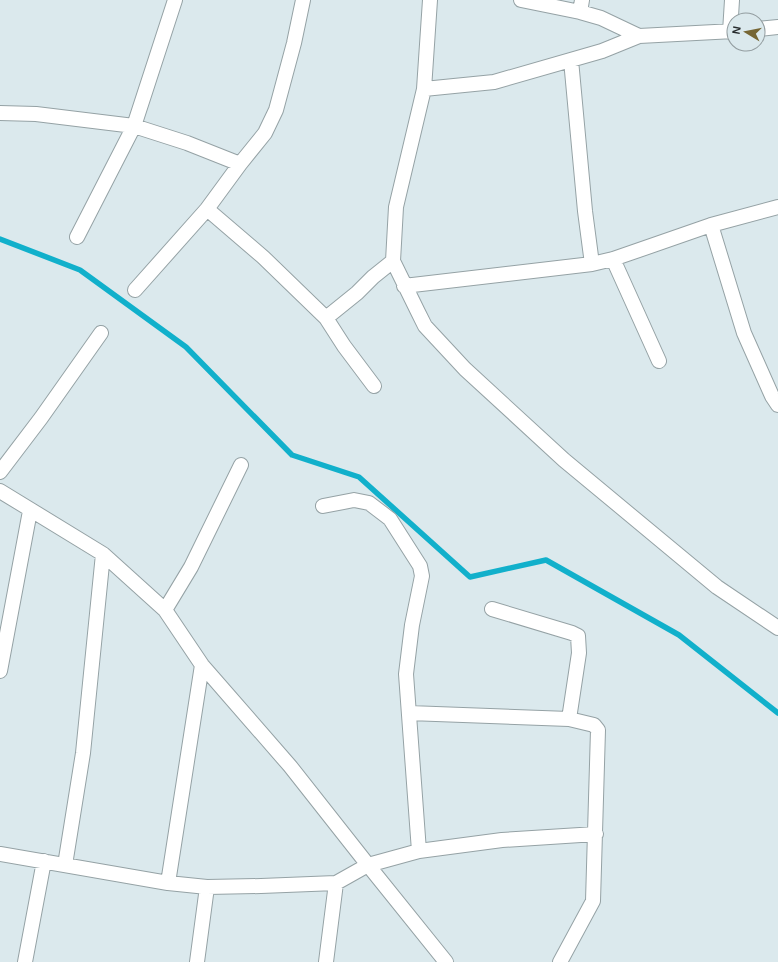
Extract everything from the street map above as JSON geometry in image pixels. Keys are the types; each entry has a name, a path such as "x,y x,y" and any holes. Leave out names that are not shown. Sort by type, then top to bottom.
{"street":[{"path":"76,237 134,126 175,0"},
{"path":"135,290 207,209 265,133 276,110 294,43 303,0"},
{"path":"430,0 424,89 396,207 393,262 404,286 426,326 465,369 564,460 717,586 777,625"},
{"path":"521,0 581,6 601,18 639,36"},
{"path":"732,0 732,12"},
{"path":"766,28 778,27"},
{"path":"424,89 494,82 602,51 639,36 726,31"},
{"path":"571,60 585,211 592,264"},
{"path":"0,113 43,114 134,126 187,142 240,164"},
{"path":"404,286 592,264 613,259 712,225 778,207"},
{"path":"207,209 263,257 326,318 344,346 374,386"},
{"path":"712,225 744,333 772,396 778,406"},
{"path":"613,259 658,361"},
{"path":"326,318 357,293 373,277 393,262"},
{"path":"0,472 41,418 101,332"},
{"path":"165,610 191,567 241,465"},
{"path":"0,491 103,554 165,610 202,665 290,766 446,962"},
{"path":"323,506 354,500 369,502 390,519 420,566 422,576 412,625 406,674 419,851"},
{"path":"0,671 30,510"},
{"path":"65,865 83,753 103,554"},
{"path":"492,609 578,636 579,653 569,719"},
{"path":"168,883 202,665"},
{"path":"409,713 569,719 594,725 598,730 594,901 560,962"},
{"path":"0,854 168,883 207,887 336,883 368,865 419,851 502,840 596,834"},
{"path":"25,962 44,861"},
{"path":"326,962 336,883"},
{"path":"197,962 207,887"}],"waterway":[{"path":"0,239 80,270 186,347 292,455 359,477 470,577 546,560 679,635 778,713"}]}
